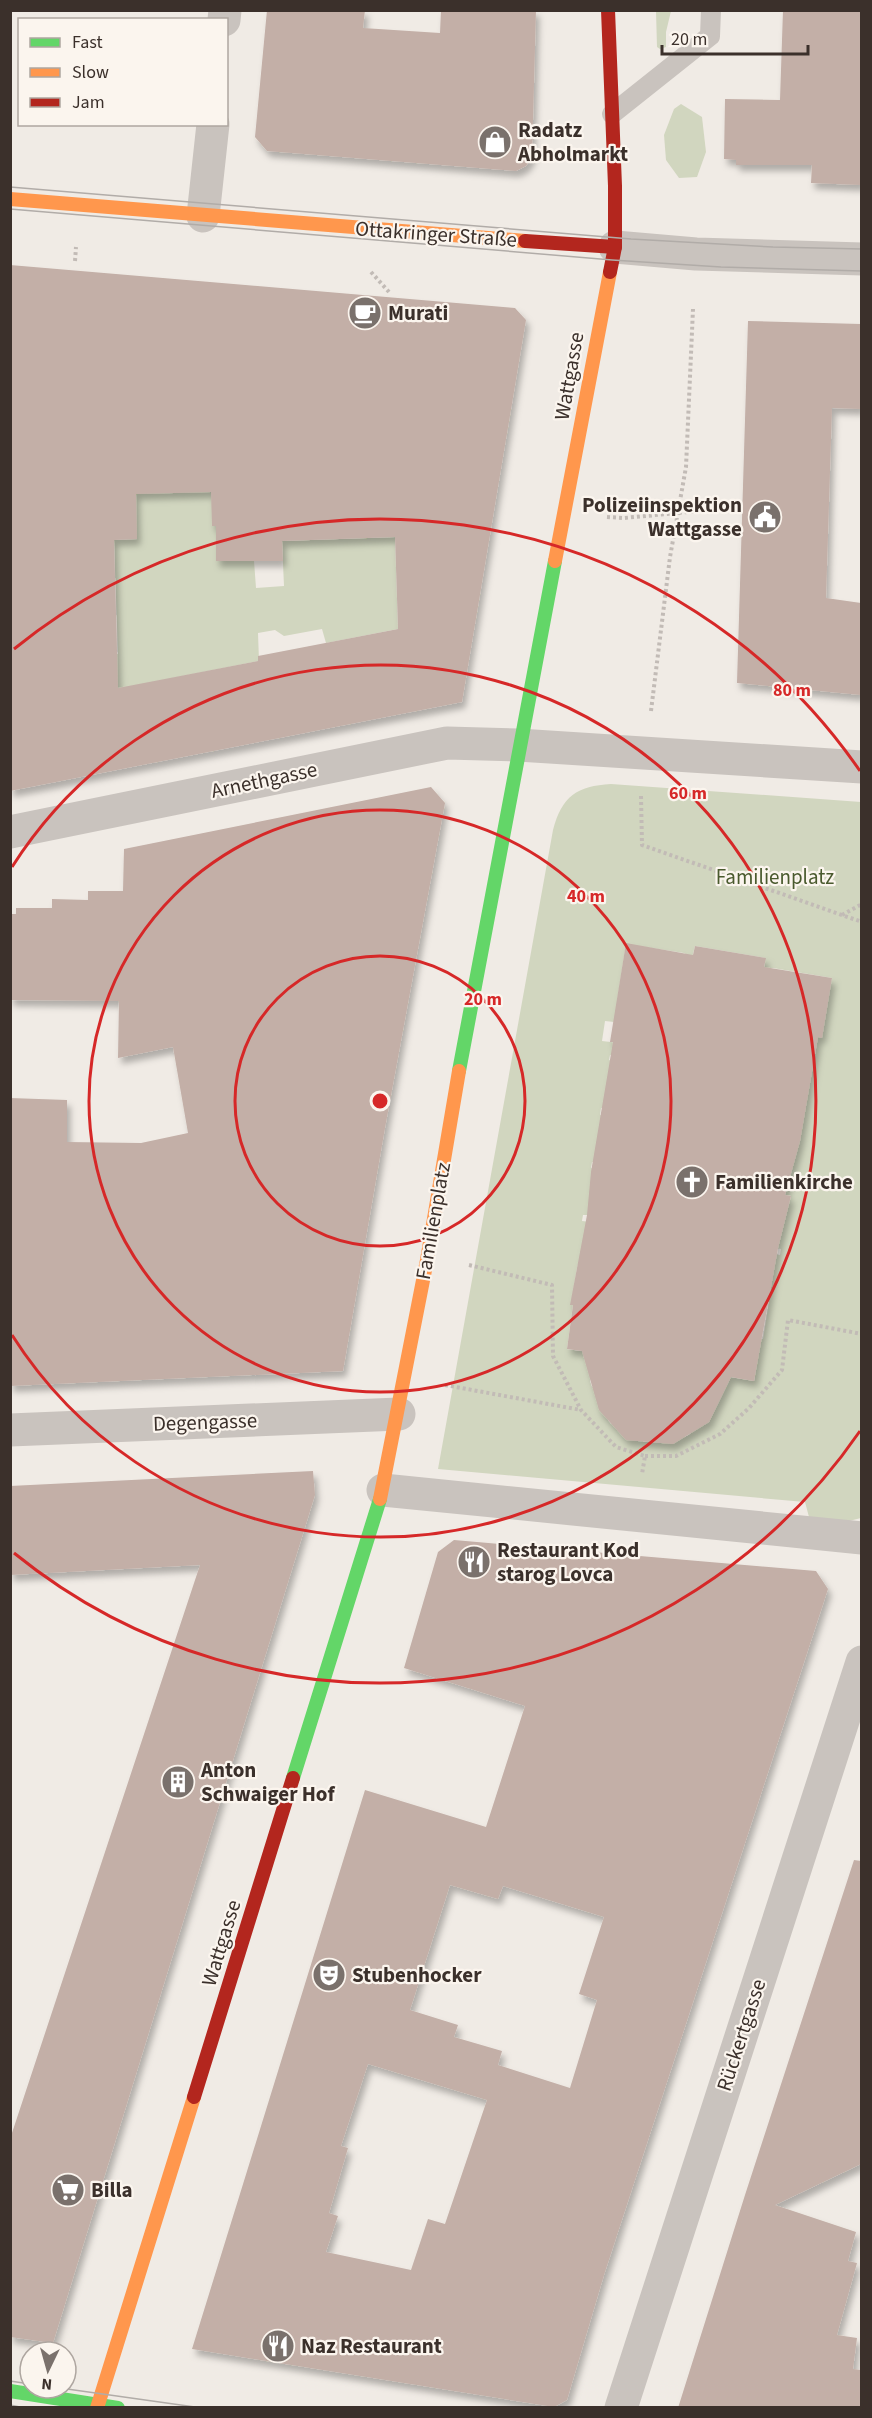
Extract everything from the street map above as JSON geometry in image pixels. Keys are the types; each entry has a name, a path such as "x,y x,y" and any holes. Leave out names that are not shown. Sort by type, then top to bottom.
{"main road":[{"name":"Wattgasse","path":"519,745 615,247 608,10"},
{"name":"Ottakringer Straße","path":"10,199 615,247"},
{"name":"Familienplatz","path":"383,1490 399,1414 475,980 519,745"},
{"name":"Wattgasse","path":"98,2406 383,1490"},
{"path":"10,2391 118,2408"}],"street":[{"path":"203,216 213,126"},
{"name":"Ottakringer Straße","path":"615,247 696,254 861,259"},
{"name":"Arnethgasse","path":"10,832 447,742 519,745"},
{"path":"519,745 861,767"},
{"name":"Degengasse","path":"10,1430 399,1414"},
{"path":"383,1490 861,1538"},
{"name":"Rückertgasse","path":"621,2408 861,1662"}],"lane":[{"path":"612,114 710,36 711,10"}],"path":[{"path":"75,261 77,240"},
{"path":"693,309 686,467 670,557 641,786 642,845 861,922"},
{"path":"565,514 624,518 678,511 742,507"},
{"path":"842,915 861,904"},
{"path":"501,1274 552,1285 553,1356 581,1410 616,1447 645,1456 676,1456 720,1434 749,1408 782,1370 788,1320 861,1334"},
{"path":"480,1392 581,1410"},
{"path":"634,1516 645,1456"}],"green space":[{"path":"656,11 671,11 666,32 666,47 660,49 657,47"},
{"path":"681,104 702,117 706,152 697,177 679,178 666,160 664,135 674,109"},
{"path":"207,336 216,526 254,561 256,588 284,586 282,541 395,537 398,629 326,643 322,629 284,636 275,630 258,633 259,661 11,710 70,654 118,654 114,540 136,539 136,494"},
{"name":"Familienplatz","path":"599,785 861,802 861,1518 849,1521 809,1517 805,1502 438,1469 553,830 566,801 580,790","holes":["626,944 684,953 692,958 695,946 765,958 764,970 773,968 832,978 803,1087 785,1195 791,1196 776,1248 781,1249 780,1255 775,1254 766,1301 769,1302 763,1339 760,1339 754,1381 718,1375 690,1434 685,1437 681,1432 650,1438 649,1442 643,1442 644,1437 615,1421 611,1424 608,1420 612,1416 597,1387 592,1387 590,1381 600,1354 567,1349 577,1268 590,1222 582,1221 583,1215 591,1215 599,1170 591,1168 592,1162 600,1163 607,1116 600,1115 601,1108 609,1109 616,1062 609,1060 610,1055 617,1056 619,1043 602,1041 605,1021 623,1023 617,1001"]}],"building":[{"path":"267,10 365,10 363,28 440,33 441,10 536,10 532,157 526,166 516,171 267,151 255,137"},
{"path":"783,10 861,10 861,185 811,183 812,165 736,165 736,160 724,159 725,99 780,100"},
{"path":"10,265 515,308 526,320 462,702 10,791","holes":["211,492 212,526 216,526 216,561 283,561 282,541 395,537 398,629 258,656 258,661 118,688 114,540 137,539 136,494"]},
{"path":"748,321 861,324 861,409 832,408 826,598 861,603 861,695 737,683"},
{"path":"431,787 445,803 343,1371 10,1386 10,1098 67,1100 67,1142 141,1143 188,1133 173,1047 118,1058 119,1001 10,1000 10,914 16,914 16,908 52,908 52,899 88,900 88,891 123,891 124,849"},
{"name":"Familienkirche","path":"626,943 693,955 695,946 766,958 764,967 832,978 822,1038 818,1037 800,1141 785,1195 791,1196 778,1248 754,1381 731,1377 709,1422 673,1444 626,1440 599,1410 582,1351 567,1349 573,1305 570,1305 587,1215 591,1172 613,1042 610,1042"},
{"name":"Anton Schwaiger Hof","path":"313,1471 315,1495 54,2340 10,2337 10,2139 200,1565 10,1575 10,1486"},
{"path":"454,1540 816,1571 828,1589 604,2275 567,2400 554,2407 192,2349 365,1790 486,1827 525,1706 404,1668 438,1552","holes":["450,1885 498,1899 503,1886 604,1917 579,1994 597,2000 570,2088 498,2065 502,2051 454,2037 458,2025 410,2010","368,2064 487,2100 445,2224 428,2219 411,2270 326,2252 338,2216 329,2213 348,2148 341,2146"]},
{"path":"854,1860 861,1861 861,2164 775,2205 856,2232 848,2261 857,2263 837,2335 857,2338 853,2369 861,2370 861,2408 678,2408 745,2195"}],"tram line":[{"path":"10,187 631,239 773,247 862,249"},
{"path":"10,209 612,260 721,267 862,271"},
{"path":"10,2381 18,2382"},
{"path":"78,2391 202,2408"},
{"path":"10,2405 25,2408"}],"traffic: fast":[{"path":"459,1071 555,561"},
{"path":"293,1778 380,1499"},
{"path":"10,2391 118,2408"}],"traffic: slow":[{"path":"10,199 525,241"},
{"path":"555,561 610,272"},
{"path":"380,1499 427,1260 459,1071"},
{"path":"97,2408 194,2097"}],"traffic: jam":[{"path":"608,10 615,186 615,247 610,272"},
{"path":"525,241 615,247"},
{"path":"194,2097 293,1778"}],"place":[{"name":"Radatz Abholmarkt","path":"495,142"},
{"name":"Murati","path":"365,313"},
{"name":"Polizeiinspektion Wattgasse","path":"765,517"},
{"name":"Familienkirche","path":"692,1182"},
{"name":"Restaurant Kod starog Lovca","path":"474,1562"},
{"name":"Anton Schwaiger Hof","path":"178,1782"},
{"name":"Stubenhocker","path":"329,1975"},
{"name":"Billa","path":"68,2190"},
{"name":"Naz Restaurant","path":"278,2346"}]}
